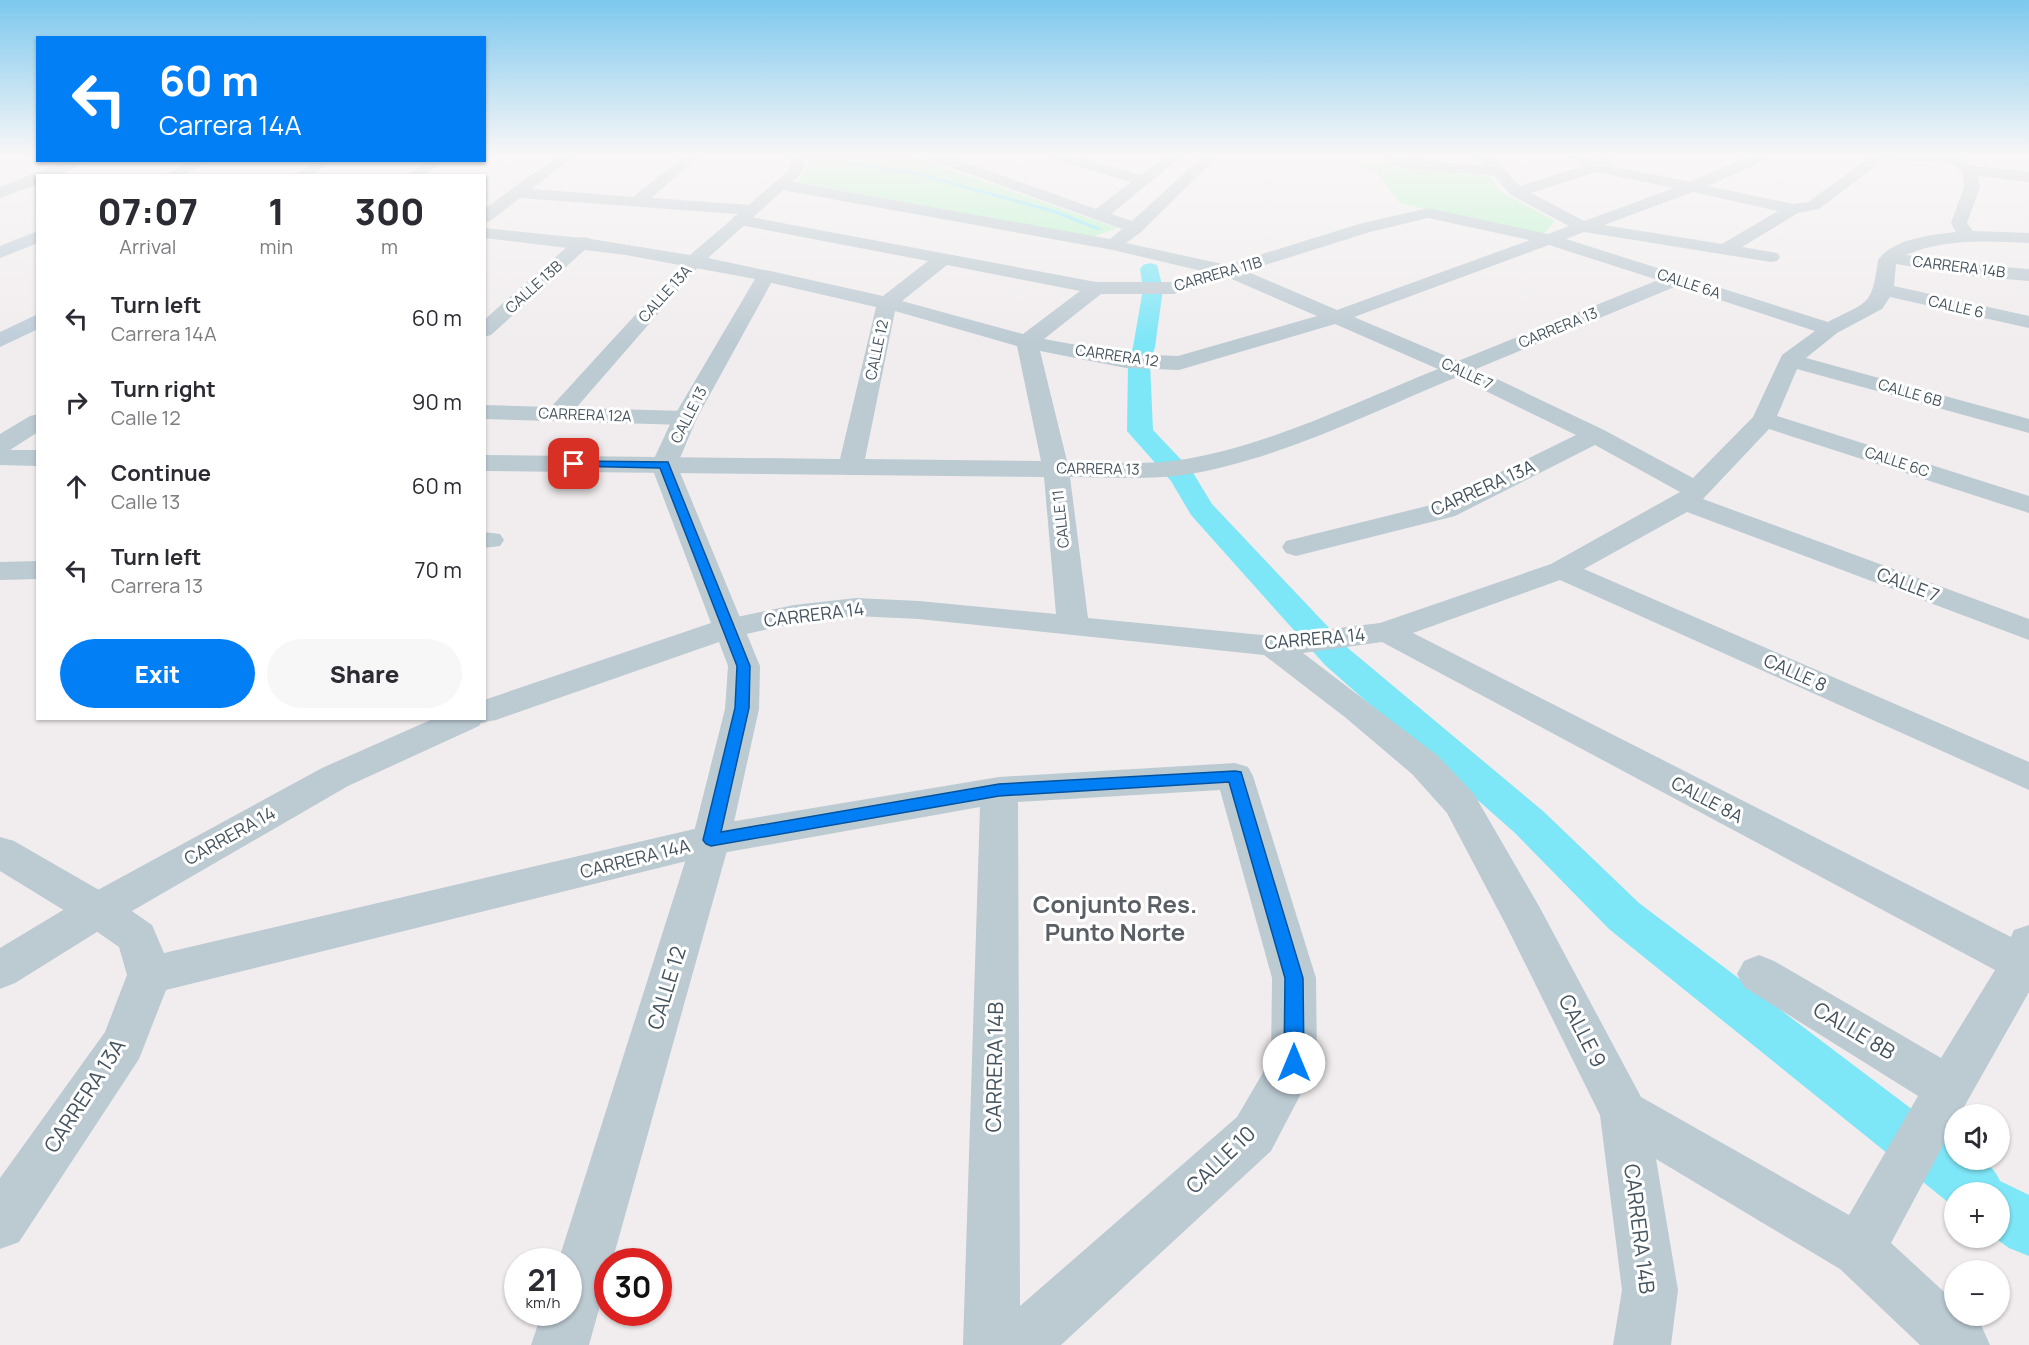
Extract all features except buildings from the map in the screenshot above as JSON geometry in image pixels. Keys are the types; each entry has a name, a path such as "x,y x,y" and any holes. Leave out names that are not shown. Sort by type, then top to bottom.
{"main road":[{"path":"2,250 36,237"},
{"path":"0,341 36,321"}],"street":[{"name":"CALLE 13A","path":"558,414 696,259 742,219"},
{"name":"CARRERA 11B","path":"763,219 943,259 1096,288 1144,289 1174,288 1231,272 1365,228 1404,219"},
{"name":"CALLE 7","path":"966,219 1113,245 1231,272 1458,369 1595,435 1690,496 2029,630"},
{"path":"1112,219 1135,228"},
{"path":"1113,245 1145,219"},
{"name":"CARRERA 11B","path":"1454,219 1547,239"},
{"path":"1567,219 1583,227 1771,257"},
{"name":"CARRERA 12","path":"486,233 583,242 696,259 887,303 1027,342 1126,361 1179,363 1336,317 1606,219"},
{"path":"1724,250 1777,219"},
{"path":"1960,219 1959,223 1967,235"},
{"path":"1884,290 1887,260 1904,248 1967,235 2029,238"},
{"name":"CALLE 6A","path":"1547,239 1830,329"},
{"name":"CALLE 13B","path":"486,329 583,242"},
{"path":"1059,280 1092,242"},
{"name":"CARRERA 14B","path":"1889,257 1968,270 2029,275"},
{"name":"CALLE 12","path":"851,467 887,303 943,259"},
{"name":"CALLE 13","path":"729,628 664,465 686,418 766,276"},
{"name":"CARRERA 13","path":"486,463 1154,470 1185,467 1258,450 1676,280"},
{"path":"1027,342 1096,288"},
{"name":"CALLE 6","path":"1884,290 2029,322"},
{"name":"CARRERA 14","path":"486,711 729,628 794,614 856,607 920,610 1273,646 1368,635 1561,570 1690,496 1764,420 1791,360 1830,329 1875,305 1884,290"},
{"name":"CALLE 11","path":"1027,342 1056,469 1074,627"},
{"name":"CALLE 6B","path":"1791,360 2029,426"},
{"name":"CARRERA 12A","path":"486,412 686,418"},
{"name":"CALLE 6C","path":"1764,420 2029,505"},
{"path":"0,445 36,422"},
{"name":"CARRERA 13A","path":"1296,547 1445,510 1595,435"},
{"path":"0,457 36,458"},
{"path":"0,571 36,570"},
{"name":"CALLE 8","path":"1561,570 2029,777"},
{"name":"CALLE 12","path":"560,1345 711,840 742,708 744,666 729,628"},
{"name":"CALLE 8A","path":"1368,635 2027,958"},
{"name":"CALLE 9","path":"1273,646 1358,710 1425,765 1461,804 1525,920 1624,1113"},
{"name":"CARRERA 14","path":"0,970 98,910 335,777 451,720"},
{"name":"CARRERA 14A","path":"149,975 711,840 999,790 1235,776"},
{"name":"CALLE 10","path":"1019,1345 1254,1134 1294,1063 1294,978 1235,776"},
{"name":"CARRERA 14B","path":"992,1345 999,790"},
{"path":"0,852 98,910 137,937 149,975"},
{"path":"1859,1250 1902,1169 2027,958"},
{"name":"CALLE 8B","path":"1759,974 1938,1107"},
{"name":"CARRERA 13A","path":"0,1223 123,1044 149,975"},
{"path":"1624,1113 1859,1250 1961,1345"},
{"name":"CARRERA 14B","path":"1624,1113 1650,1290 1642,1345"}],"green space":[{"path":"995,219 1091,219 1117,228 1093,237"},
{"path":"1467,219 1551,219 1555,221 1541,236"}],"waterway":[{"path":"1073,219 1099,229"},
{"path":"1150,269 1153,289 1144,347 1139,363 1140,431 1182,477 1201,509 1337,657 1529,822 1624,916 1965,1182"},
{"path":"2010,1215 2029,1228"}],"district":[{"name":"Conjunto Res. Punto Norte","path":"1115,919"}],"route":[{"path":"574,464 664,465 744,666 742,708 711,840 999,790 1235,776 1294,978 1294,1063"}]}
